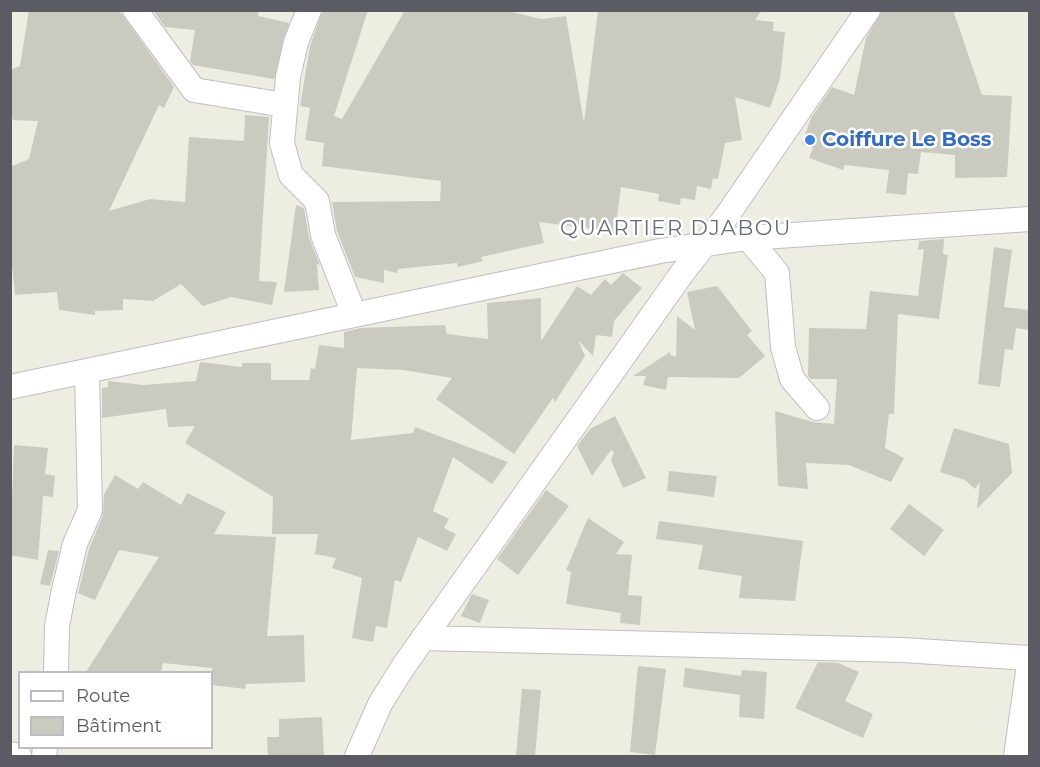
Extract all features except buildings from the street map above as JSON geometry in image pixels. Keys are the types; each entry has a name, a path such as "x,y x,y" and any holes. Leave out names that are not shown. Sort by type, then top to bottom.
{"street":[{"path":"135,10 194,90 284,105"},
{"path":"309,10 296,42 284,105 282,143 291,176 317,201 323,235 354,314"},
{"path":"357,756 380,704 423,638 704,244 733,207 868,10"},
{"path":"10,387 354,314 704,244 748,238 1029,219"},
{"path":"748,238 777,273 783,347 792,379 817,408"},
{"path":"56,671 57,626 64,590 75,544 90,510 87,372"},
{"path":"423,638 902,650 1029,658 1016,756"},
{"path":"10,754 19,756"}],"place":[{"name":"Coiffure Le Boss","path":"810,140"}],"district":[{"name":"QUARTIER DJABOU","path":"676,229"}]}
